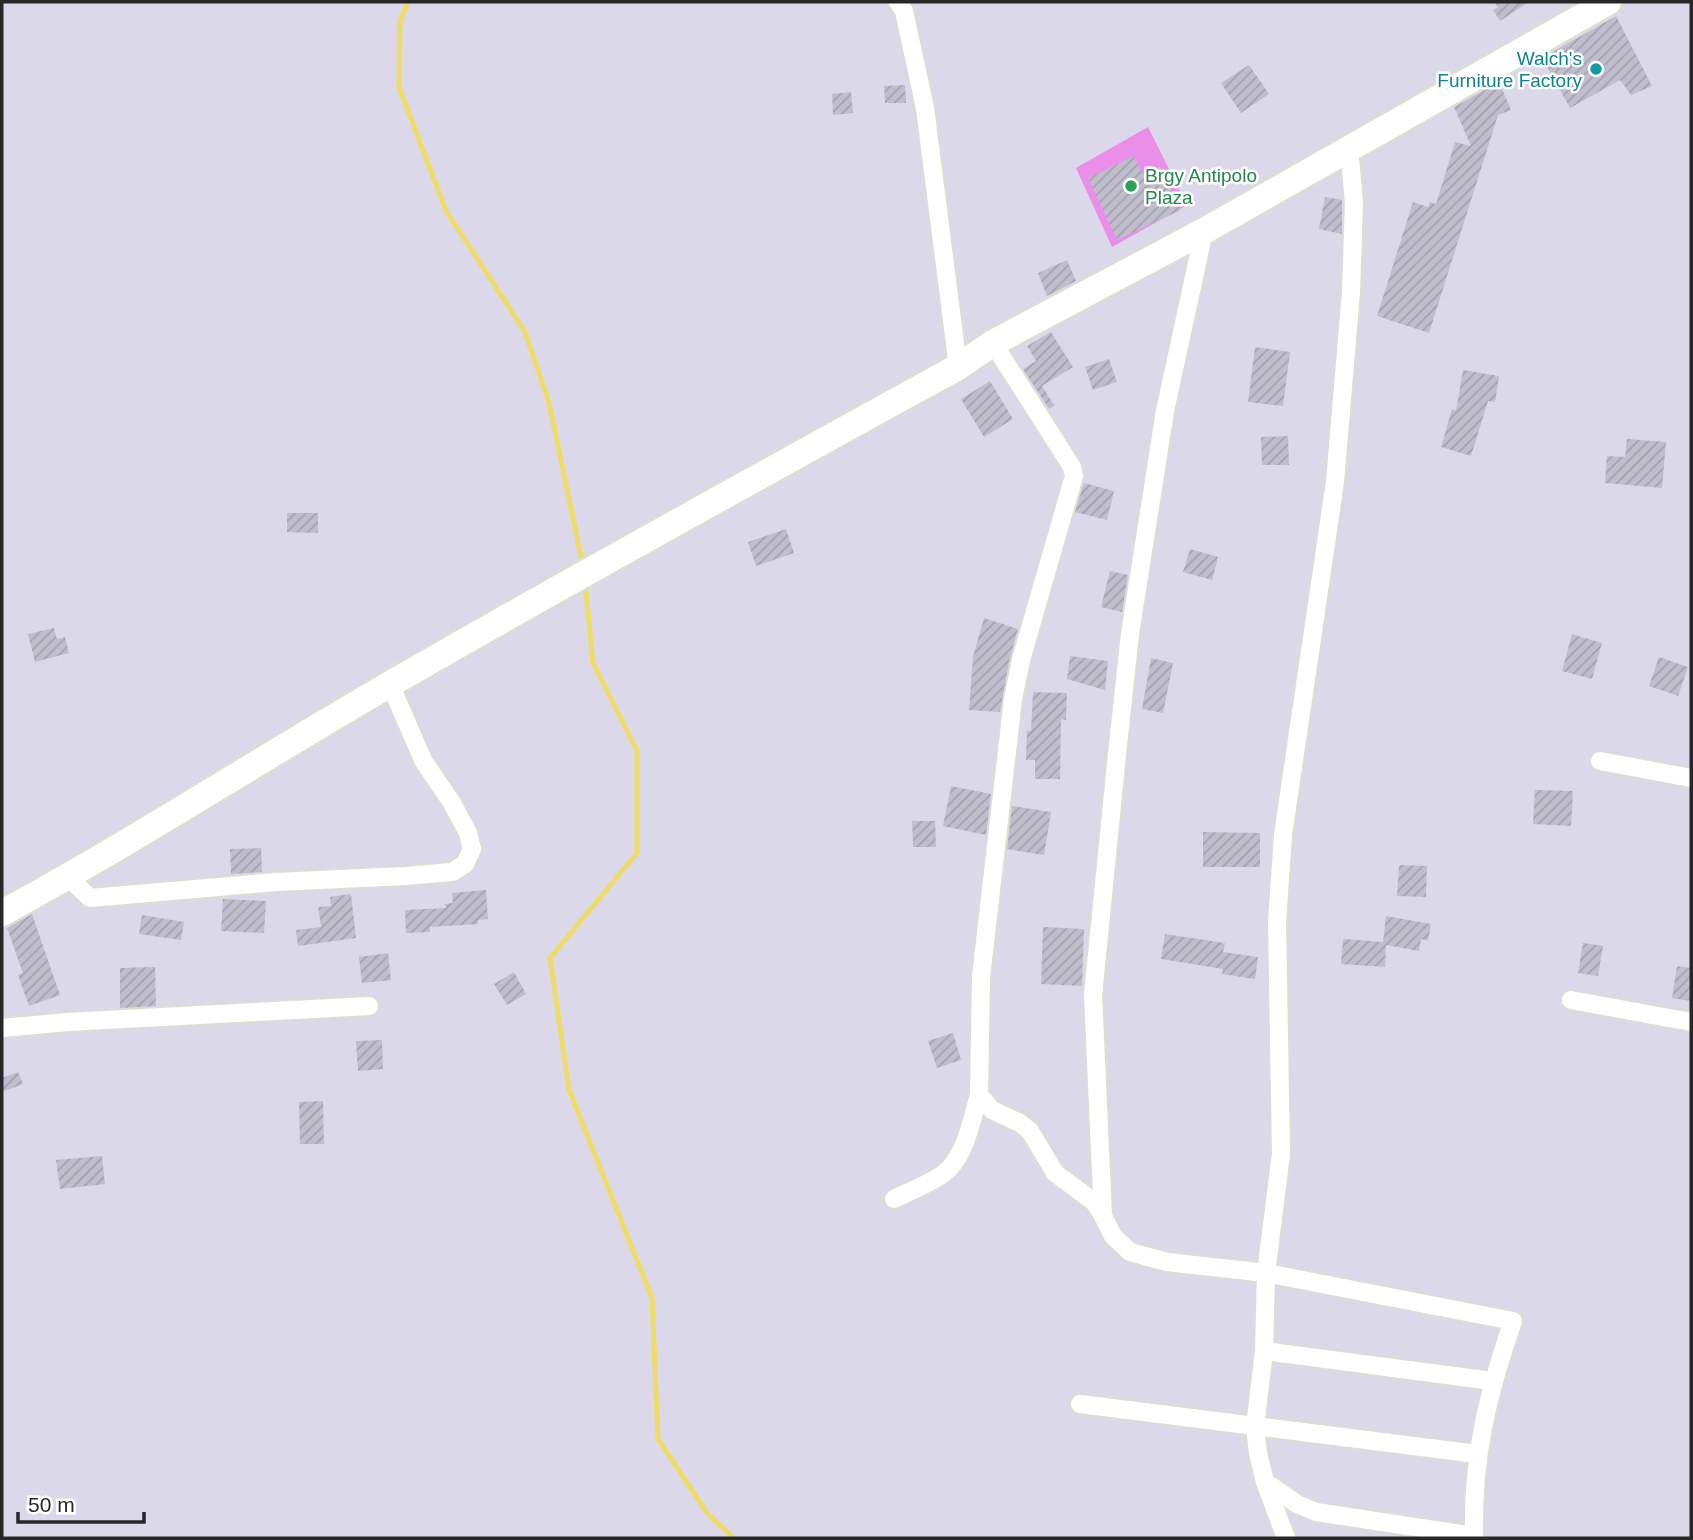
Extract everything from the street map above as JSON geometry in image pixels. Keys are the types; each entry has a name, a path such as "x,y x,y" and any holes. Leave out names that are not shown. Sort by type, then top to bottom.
{"main road":[{"path":"2,913 68,877 390,684 553,591 958,367 993,343 1204,231 1608,2"}],"street":[{"path":"898,2 904,11 925,108 958,367"},
{"path":"1286,1538 1265,1482 1255,1427 1264,1351 1266,1273 1281,1154 1277,922 1283,835 1335,482 1354,203 1349,148"},
{"path":"1103,1216 1093,995 1116,754 1130,634 1165,411 1204,231"},
{"path":"894,1199 943,1173 954,1162 963,1146 979,1095 981,977 1013,699 1021,660 1074,476 1072,467 993,343"},
{"path":"68,877 90,898 276,882 452,872 466,864 472,849 468,833 452,803 424,762 390,684"},
{"path":"1600,761 1691,778"},
{"path":"1571,1000 1691,1022"},
{"path":"2,1028 369,1006"},
{"path":"979,1095 992,1110 1020,1123 1030,1131 1055,1173 1094,1202 1112,1236 1130,1252 1167,1262 1266,1273 1513,1321 1492,1381 1477,1454 1474,1537 1316,1512 1297,1504 1265,1482"},
{"path":"1264,1351 1492,1381"},
{"path":"1080,1404 1477,1454"}],"shaded area":[{"name":"Brgy Antipolo Plaza","path":"1148,127 1187,205 1112,247 1076,168"}],"building":[{"path":"1494,2 1529,2 1500,21 1493,10 1498,7"},
{"name":"Walch's Furniture Factory","path":"1616,16 1652,86 1631,95 1620,80 1570,108 1542,58"},
{"path":"1249,65 1269,94 1241,113 1221,83"},
{"path":"1499,82 1511,110 1498,115 1429,333 1377,316 1413,202 1428,207 1430,202 1436,204 1455,142 1471,146 1454,107"},
{"path":"905,85 906,103 885,103 884,86"},
{"path":"851,92 853,113 833,115 832,94"},
{"name":"Brgy Antipolo Plaza","path":"1134,156 1142,174 1160,166 1181,210 1117,240 1088,178"},
{"path":"1325,197 1342,200 1342,234 1319,229"},
{"path":"1067,260 1076,281 1047,296 1038,273"},
{"path":"1051,332 1073,367 1042,386 1054,405 1049,409 1023,369 1036,361 1027,346"},
{"path":"1255,347 1290,352 1283,406 1248,402"},
{"path":"1109,359 1117,382 1093,390 1085,367"},
{"path":"1463,370 1499,376 1495,402 1488,401 1471,456 1441,447 1452,409 1456,411"},
{"path":"990,381 1013,419 984,437 961,399"},
{"path":"1288,436 1289,465 1262,465 1261,437"},
{"path":"1627,439 1666,442 1662,488 1605,483 1607,456 1625,457"},
{"path":"1084,483 1114,491 1107,520 1075,512"},
{"path":"287,513 318,513 318,533 287,532"},
{"path":"786,529 794,553 756,566 748,542"},
{"path":"1190,549 1218,557 1212,580 1183,572"},
{"path":"1110,571 1128,575 1122,612 1101,607"},
{"path":"984,618 1018,629 1000,712 969,710 973,657"},
{"path":"54,628 57,639 65,637 69,653 35,662 28,634"},
{"path":"1572,634 1602,643 1592,679 1562,671"},
{"path":"1070,656 1108,661 1105,690 1067,679"},
{"path":"1659,657 1688,667 1678,696 1649,686"},
{"path":"1151,658 1173,663 1163,713 1142,709"},
{"path":"1033,692 1067,693 1066,720 1061,719 1060,779 1035,779 1035,760 1026,760"},
{"path":"951,786 991,794 986,835 943,826"},
{"path":"1535,790 1573,791 1571,826 1533,824"},
{"path":"1012,806 1051,812 1044,855 1007,849"},
{"path":"912,821 935,821 936,847 913,847"},
{"path":"1203,832 1260,833 1260,867 1203,867"},
{"path":"261,848 262,872 231,874 230,849"},
{"path":"1399,865 1427,866 1426,897 1397,896"},
{"path":"486,890 488,919 478,920 478,924 430,927 430,932 406,933 405,910 446,908 445,904 453,903 452,893"},
{"path":"351,894 356,938 298,946 296,930 321,927 318,907 331,906 330,897"},
{"path":"223,899 266,901 264,933 221,931"},
{"path":"32,914 60,995 29,1006 18,975 23,973 7,928"},
{"path":"142,915 184,922 181,940 139,934"},
{"path":"1386,916 1431,924 1428,941 1421,939 1419,951 1386,945 1385,967 1341,964 1343,939 1383,942"},
{"path":"1043,927 1084,929 1082,986 1041,984"},
{"path":"1165,934 1225,943 1223,952 1258,957 1255,979 1222,974 1223,969 1161,959"},
{"path":"1583,943 1603,946 1598,976 1578,973"},
{"path":"388,953 391,980 362,983 359,957"},
{"path":"1677,966 1691,968 1691,1001 1672,998"},
{"path":"155,967 156,1006 120,1008 120,968"},
{"path":"514,972 526,994 507,1005 494,984"},
{"path":"953,1033 961,1060 937,1068 928,1041"},
{"path":"382,1040 383,1069 358,1071 356,1041"},
{"path":"18,1072 23,1084 2,1092 2,1078"},
{"path":"323,1101 324,1144 300,1144 299,1102"},
{"path":"102,1156 105,1184 60,1189 56,1160"}],"waterway":[{"path":"408,2 400,22 399,87 446,211 525,332 549,403 583,566"},
{"path":"585,583 593,663 637,751 637,853 550,958 569,1090 652,1298 658,1439 707,1513 733,1538"}],"place":[{"name":"Walch's Furniture Factory","path":"1596,69"},
{"name":"Brgy Antipolo Plaza","path":"1131,186"}]}
